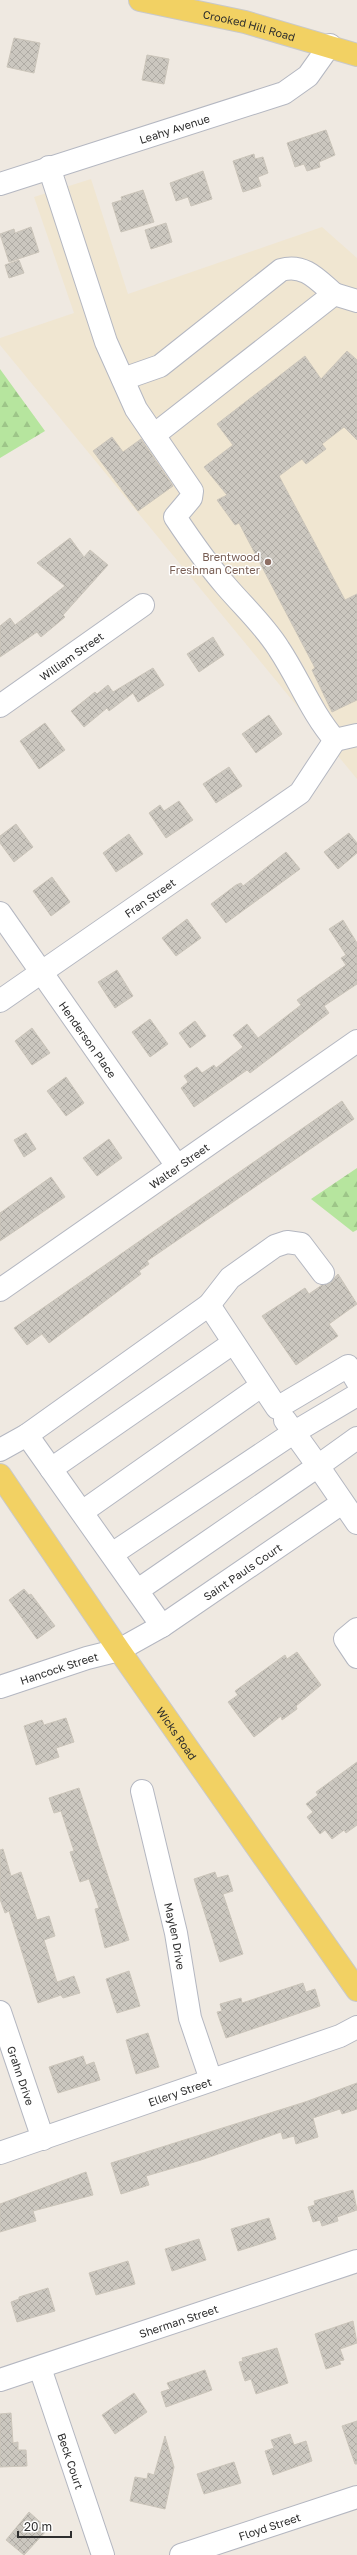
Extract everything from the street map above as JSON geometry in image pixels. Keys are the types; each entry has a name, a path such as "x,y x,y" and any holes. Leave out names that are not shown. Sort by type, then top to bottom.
{"main road":[{"name":"Crooked Hill Road","path":"140,0 245,22 330,45 357,55"},
{"name":"Wicks Road","path":"0,1475 118,1650 357,1990"}],"street":[{"name":"Leahy Avenue","path":"0,184 49,167 284,93 308,76 330,45"},
{"path":"49,167 106,342 136,409 192,491 191,498 175,517 195,547 226,586 261,624 280,649 319,722 335,740 357,735"},
{"path":"123,379 160,366 282,270 292,267 310,274 334,294 357,301"},
{"path":"154,435 334,294"},
{"name":"William Street","path":"0,706 143,605"},
{"name":"Fran Street","path":"0,1001 300,793 335,740"},
{"name":"Henderson Place","path":"0,912 178,1166"},
{"name":"Walter Street","path":"0,1290 357,1041"},
{"path":"0,1450 26,1434 209,1305 230,1278 275,1246 287,1242 301,1244 323,1273"},
{"path":"209,1305 261,1386 357,1523"},
{"path":"51,1469 233,1343"},
{"path":"277,1408 348,1366 357,1381"},
{"path":"82,1512 261,1386"},
{"path":"112,1554 293,1433 357,1395"},
{"path":"26,1434 138,1590 162,1626"},
{"path":"138,1590 357,1438"},
{"name":"Saint Pauls Court","path":"118,1650 162,1626 342,1503"},
{"path":"357,1630 345,1639 357,1657"},
{"name":"Hancock Street","path":"0,1687 86,1658 118,1650"},
{"name":"Maylen Drive","path":"142,1791 176,1932 190,2018 211,2080"},
{"name":"Grahn Drive","path":"0,2012 43,2139"},
{"name":"Ellery Street","path":"0,2153 340,2036 357,2027"},
{"name":"Sherman Street","path":"0,2380 40,2368 357,2261"},
{"name":"Beck Court","path":"40,2368 103,2555"},
{"name":"Floyd Street","path":"181,2555 357,2497"}],"shaded area":[{"name":"Brentwood Freshman Center","path":"91,179 128,294 322,227 357,258 357,779 0,345 0,338 74,313 34,197"}],"green space":[{"path":"0,369 45,431 0,458"},
{"path":"357,1168 357,1230 353,1232 311,1199"}],"building":[{"path":"14,38 40,43 34,73 7,67"},
{"path":"147,55 169,59 164,84 142,80"},
{"path":"326,130 335,155 319,162 320,167 307,171 304,164 295,167 287,143"},
{"path":"254,154 255,159 263,157 268,173 258,177 261,186 243,192 233,161"},
{"path":"203,171 212,199 191,206 188,197 176,201 170,183"},
{"path":"143,190 154,222 121,232 112,203 122,200 121,197"},
{"path":"166,223 172,242 151,249 145,230"},
{"path":"31,227 39,252 9,262 0,234 14,229 15,233"},
{"path":"19,260 24,273 9,278 5,265"},
{"path":"347,351 357,360 357,440 344,427 322,444 326,449 306,464 302,459 279,476 345,600 357,594 357,700 332,712 312,670 315,668 239,523 235,525 217,500 227,495 204,467 233,445 217,424 305,356 321,379"},
{"path":"112,437 123,452 141,439 173,486 138,511 93,451"},
{"path":"70,538 84,557 90,550 108,565 63,615 65,617 41,637 37,632 0,657 0,626 10,618 15,625 65,586 37,563"},
{"path":"213,637 224,655 199,672 187,654"},
{"path":"153,668 164,685 138,702 133,693 109,711 107,708 84,727 71,711 95,692 97,694 108,685 113,692"},
{"path":"269,715 282,734 256,753 242,734"},
{"path":"45,723 65,750 39,769 20,741"},
{"path":"229,767 242,786 216,803 203,784"},
{"path":"179,801 193,820 166,838 149,813 160,805 164,811"},
{"path":"16,824 33,847 14,862 0,843 0,836"},
{"path":"349,833 357,843 357,853 338,869 324,852"},
{"path":"129,834 143,854 116,872 103,853"},
{"path":"286,852 300,869 226,923 211,904 236,885 241,883 243,886"},
{"path":"52,877 70,902 51,916 33,891"},
{"path":"187,919 201,938 176,956 162,938"},
{"path":"343,920 357,943 357,984 324,1006 329,1013 250,1073 247,1070 194,1107 181,1088 188,1082 184,1076 197,1067 202,1073 214,1065 216,1068 243,1047 233,1035 247,1024 258,1038 301,1005 297,1000 346,965 341,958 346,955 329,929"},
{"path":"117,970 133,996 115,1008 98,982"},
{"path":"150,1019 168,1044 150,1057 132,1032"},
{"path":"195,1021 206,1036 190,1048 179,1033"},
{"path":"32,1028 50,1053 32,1065 15,1041"},
{"path":"66,1077 84,1103 66,1116 47,1091"},
{"path":"342,1101 354,1119 147,1261 149,1264 139,1271 141,1274 49,1343 42,1334 27,1345 14,1328"},
{"path":"26,1133 36,1149 24,1157 14,1140"},
{"path":"109,1139 122,1158 97,1176 83,1158"},
{"path":"51,1177 65,1197 0,1241 0,1213"},
{"path":"338,1274 357,1304 329,1324 338,1336 296,1365 262,1316 305,1288 309,1294 322,1285 330,1283"},
{"path":"24,1589 29,1595 31,1594 55,1626 37,1639 9,1600"},
{"path":"297,1652 321,1685 296,1706 297,1709 282,1720 281,1716 254,1737 228,1702 238,1695 235,1691 285,1655 287,1659"},
{"path":"66,1718 74,1742 56,1748 59,1757 36,1765 24,1726 42,1720 44,1725"},
{"path":"357,1762 357,1825 346,1833 344,1830 332,1839 325,1830 320,1834 307,1817 313,1812 306,1804 318,1795 316,1792"},
{"path":"79,1788 129,1940 105,1948 95,1909 99,1908 89,1879 80,1882 70,1852 74,1851 61,1811 54,1813 49,1798"},
{"path":"3,1849 11,1876 21,1872 37,1920 49,1916 55,1936 44,1940 57,1982 74,1976 80,1993 63,1998 61,1995 38,2003 9,1911 5,1913 0,1899 0,1850"},
{"path":"215,1872 217,1878 228,1875 233,1891 223,1894 243,1954 220,1962 194,1879"},
{"path":"129,1971 140,2006 117,2013 106,1979"},
{"path":"303,1983 306,1992 315,1989 320,2006 226,2038 217,2012 222,2011 220,2004 241,1998 242,2003"},
{"path":"148,2033 159,2067 136,2074 126,2040"},
{"path":"83,2056 86,2065 94,2062 100,2080 58,2093 49,2067"},
{"path":"357,2083 357,2109 342,2114 340,2109 313,2118 318,2137 296,2144 294,2136 283,2139 281,2132 201,2160 146,2176 149,2185 121,2194 111,2163 305,2102"},
{"path":"86,2172 93,2195 33,2211 36,2221 0,2232 0,2204"},
{"path":"353,2190 357,2210 337,2217 338,2221 322,2226 320,2220 313,2222 308,2207 315,2205 314,2201"},
{"path":"269,2218 276,2239 238,2251 231,2229"},
{"path":"199,2239 206,2260 172,2271 165,2249"},
{"path":"128,2261 135,2284 96,2295 89,2273"},
{"path":"48,2288 55,2311 17,2322 11,2302 19,2299 19,2297"},
{"path":"353,2321 357,2343 340,2349 344,2360 339,2361 341,2364 326,2369 315,2334"},
{"path":"277,2348 288,2383 256,2394 251,2379 245,2381 239,2362 243,2361 242,2358"},
{"path":"205,2370 212,2390 166,2407 161,2392 170,2389 167,2383"},
{"path":"134,2393 147,2412 115,2434 102,2415"},
{"path":"11,2413 13,2443 18,2442 18,2450 26,2450 27,2466 0,2467 0,2414"},
{"path":"357,2421 357,2464 355,2464 342,2426"},
{"path":"290,2434 294,2445 306,2441 312,2461 273,2475 265,2451 274,2448 271,2440"},
{"path":"165,2436 174,2467 165,2509 130,2501 135,2477 147,2479 148,2473 154,2475"},
{"path":"234,2462 241,2483 204,2494 197,2474"},
{"path":"29,2512 48,2529 24,2555 6,2540"}],"place":[{"name":"Brentwood Freshman Center","path":"268,562"}]}
